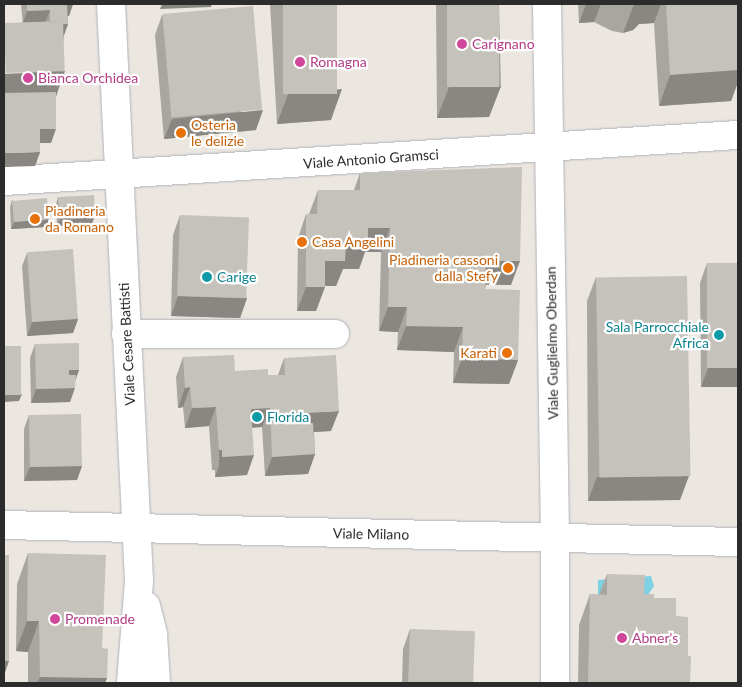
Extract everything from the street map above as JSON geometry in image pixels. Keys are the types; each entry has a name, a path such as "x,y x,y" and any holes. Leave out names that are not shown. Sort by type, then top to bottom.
{"street":[{"name":"Viale Cesare Battisti","path":"111,4 139,581 131,683"},
{"name":"Viale Guglielmo Oberdan","path":"547,4 556,538 555,683"},
{"name":"Viale Antonio Gramsci","path":"4,182 738,135"},
{"path":"126,334 335,334"},
{"name":"Viale Milano","path":"4,525 738,542"},
{"path":"139,581 153,636 156,683"}],"water":[{"path":"651,576 654,586 646,598 644,593 598,600 598,580"}],"building":[{"path":"27,4 67,4 68,24 63,24 63,21 50,21 50,10 27,11"},
{"name":"Romagna","path":"283,4 337,4 337,94 283,94"},
{"path":"447,4 499,4 499,87 447,87"},
{"path":"666,4 737,4 738,70 670,75"},
{"path":"253,6 262,110 171,118 162,14"},
{"path":"63,21 65,71 6,73 4,23"},
{"path":"56,92 56,129 40,129 40,152 4,153 4,93"},
{"path":"522,167 520,261 486,260 485,289 520,290 518,360 462,358 463,327 406,326 407,307 388,307 390,228 368,228 368,245 346,244 345,261 325,261 325,287 306,287 306,214 317,214 318,190 360,190 360,173"},
{"path":"94,195 95,216 59,218 58,197"},
{"path":"47,198 49,219 14,222 12,201"},
{"name":"Carige","path":"180,215 249,217 246,298 177,296"},
{"path":"73,249 78,319 32,322 27,252"},
{"name":"Sala Parrocchiale Africa","path":"707,263 738,263 738,368 707,368"},
{"path":"687,276 690,476 600,478 596,278"},
{"path":"79,343 79,370 69,370 69,375 76,375 75,388 36,389 35,344"},
{"path":"4,346 21,346 21,395 4,395"},
{"name":"Florida","path":"234,355 235,371 268,369 268,375 285,375 284,358 336,355 339,411 306,413 306,424 313,423 315,454 272,457 270,408 251,409 254,455 222,457 222,450 219,450 216,407 192,408 190,387 185,388 183,357"},
{"path":"81,414 82,466 30,467 29,415"},
{"name":"Promenade","path":"28,553 106,555 102,648 108,649 107,678 40,677 39,621 27,621"},
{"path":"4,555 9,555 9,661 4,661"},
{"path":"607,574 645,575 644,594 654,594 654,598 676,598 676,616 688,617 688,656 691,656 690,683 588,683 590,594 607,595"},
{"path":"410,629 475,631 473,683 408,683"}],"place":[{"name":"Carignano","path":"462,44"},
{"name":"Romagna","path":"300,62"},
{"name":"Bianca Orchidea","path":"28,78"},
{"name":"Osteria le delizie","path":"181,133"},
{"name":"Piadineria da Romano","path":"35,219"},
{"name":"Casa Angelini","path":"302,242"},
{"name":"Piadineria cassoni dalla Stefy","path":"508,268"},
{"name":"Carige","path":"207,277"},
{"name":"Sala Parrocchiale Africa","path":"719,335"},
{"name":"Karati","path":"507,353"},
{"name":"Florida","path":"257,417"},
{"name":"Promenade","path":"55,619"},
{"name":"Abner's","path":"622,638"}]}
